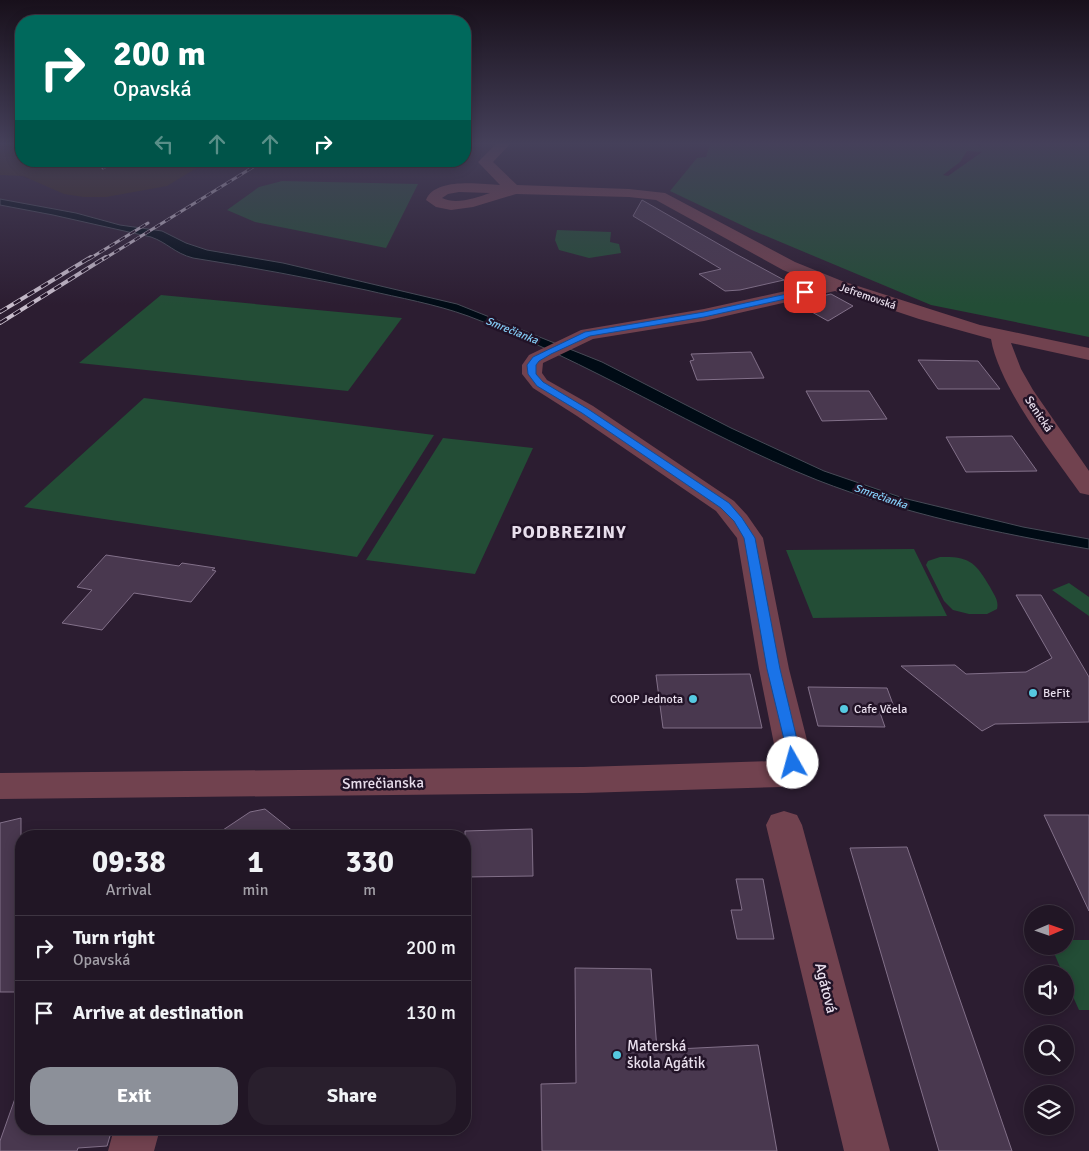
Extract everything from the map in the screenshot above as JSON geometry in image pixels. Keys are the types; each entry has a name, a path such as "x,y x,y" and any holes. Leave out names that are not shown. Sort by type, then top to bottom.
{"street":[{"name":"Jefremovská","path":"663,198 789,266 836,285 926,315 1000,336 1089,354"},
{"name":"Smrečianska","path":"0,786 544,781 767,775 780,774 789,769 793,763 794,756 774,669 750,538 738,520 725,506 585,411 540,384 532,374 532,365 536,359 588,334 704,315 836,285"},
{"name":"Senická","path":"1000,336 1000,343 1016,380 1089,488"},
{"name":"Agátová","path":"784,825 867,1151"},
{"path":"130,1151 135,1135"}],"green space":[{"path":"244,198 411,198 386,248 255,222 227,210"},
{"path":"684,198 1089,198 1089,337 931,305 754,231"},
{"path":"557,230 611,232 610,242 619,244 621,253 589,258 559,250 555,240"},
{"path":"161,295 402,318 348,391 79,363"},
{"path":"144,398 434,435 357,557 24,507"},
{"path":"443,438 533,448 475,574 366,560"},
{"path":"914,549 947,616 813,618 786,550"},
{"path":"940,557 958,558 976,567 994,595 997,609 987,614 969,614 953,610 944,601 926,565 928,561"},
{"path":"1069,583 1089,597 1089,616 1052,590"},
{"path":"1074,940 1089,940 1089,1010 1079,1010 1074,999 1074,965 1059,965 1055,955 1074,955"}],"water":[{"name":"Smrečianka","path":"0,199 76,213 120,225 162,231 186,243 207,250 283,263 457,304 602,362 731,428 824,471 903,498 1023,527 1089,539 1089,549 917,513 817,480 729,440 557,354 513,334 456,312 345,286 193,258 151,237 0,205"}],"building":[{"path":"642,200 784,280 740,290 725,291 699,274 721,269 633,216"},
{"path":"831,294 853,306 828,321 794,302"},
{"path":"751,352 764,378 697,380 690,361 694,360 691,354"},
{"path":"918,360 978,361 1000,389 938,389"},
{"path":"806,391 869,391 887,419 822,421"},
{"path":"1012,436 1037,471 966,472 946,437"},
{"path":"106,555 179,566 182,563 215,568 212,570 216,571 191,602 134,593 102,630 62,623 92,590 77,587"},
{"path":"1016,595 1041,595 1089,677 1089,722 995,724 982,731 901,666 955,665 966,674 1026,672 1052,658"},
{"path":"750,674 762,728 663,728 656,675"},
{"path":"808,687 887,688 894,707 878,707 885,727 818,726"},
{"path":"265,809 291,830 223,830 250,812"},
{"path":"1044,815 1089,815 1089,911"},
{"path":"21,818 21,830 15,830 15,992 0,992 0,823"},
{"path":"532,829 533,876 471,877 471,831"},
{"path":"907,847 1012,1151 939,1151 850,848"},
{"path":"736,879 763,879 774,939 737,939 731,910 742,910"},
{"name":"Materská škola Agátik","path":"575,968 651,969 657,1050 758,1045 777,1151 542,1151 541,1084 576,1083"},
{"path":"15,1098 15,1135 110,1135 107,1146 78,1148 77,1151 0,1151 0,1141"}],"railway":[{"path":"104,259 203,198"},
{"path":"89,259 148,223"},
{"path":"0,312 91,257"},
{"path":"0,323 106,257"}],"place":[{"name":"BeFit","path":"1033,693"},
{"name":"COOP Jednota","path":"693,699"},
{"name":"Cafe Včela","path":"844,709"},
{"name":"Materská škola Agátik","path":"617,1055"}],"district":[{"name":"PODBREZINY","path":"569,532"}],"route":[{"path":"793,763 794,756 774,669 750,538 738,520 725,506 585,411 540,384 532,374 532,365 536,359 548,352 588,334 704,315 805,292"}]}
